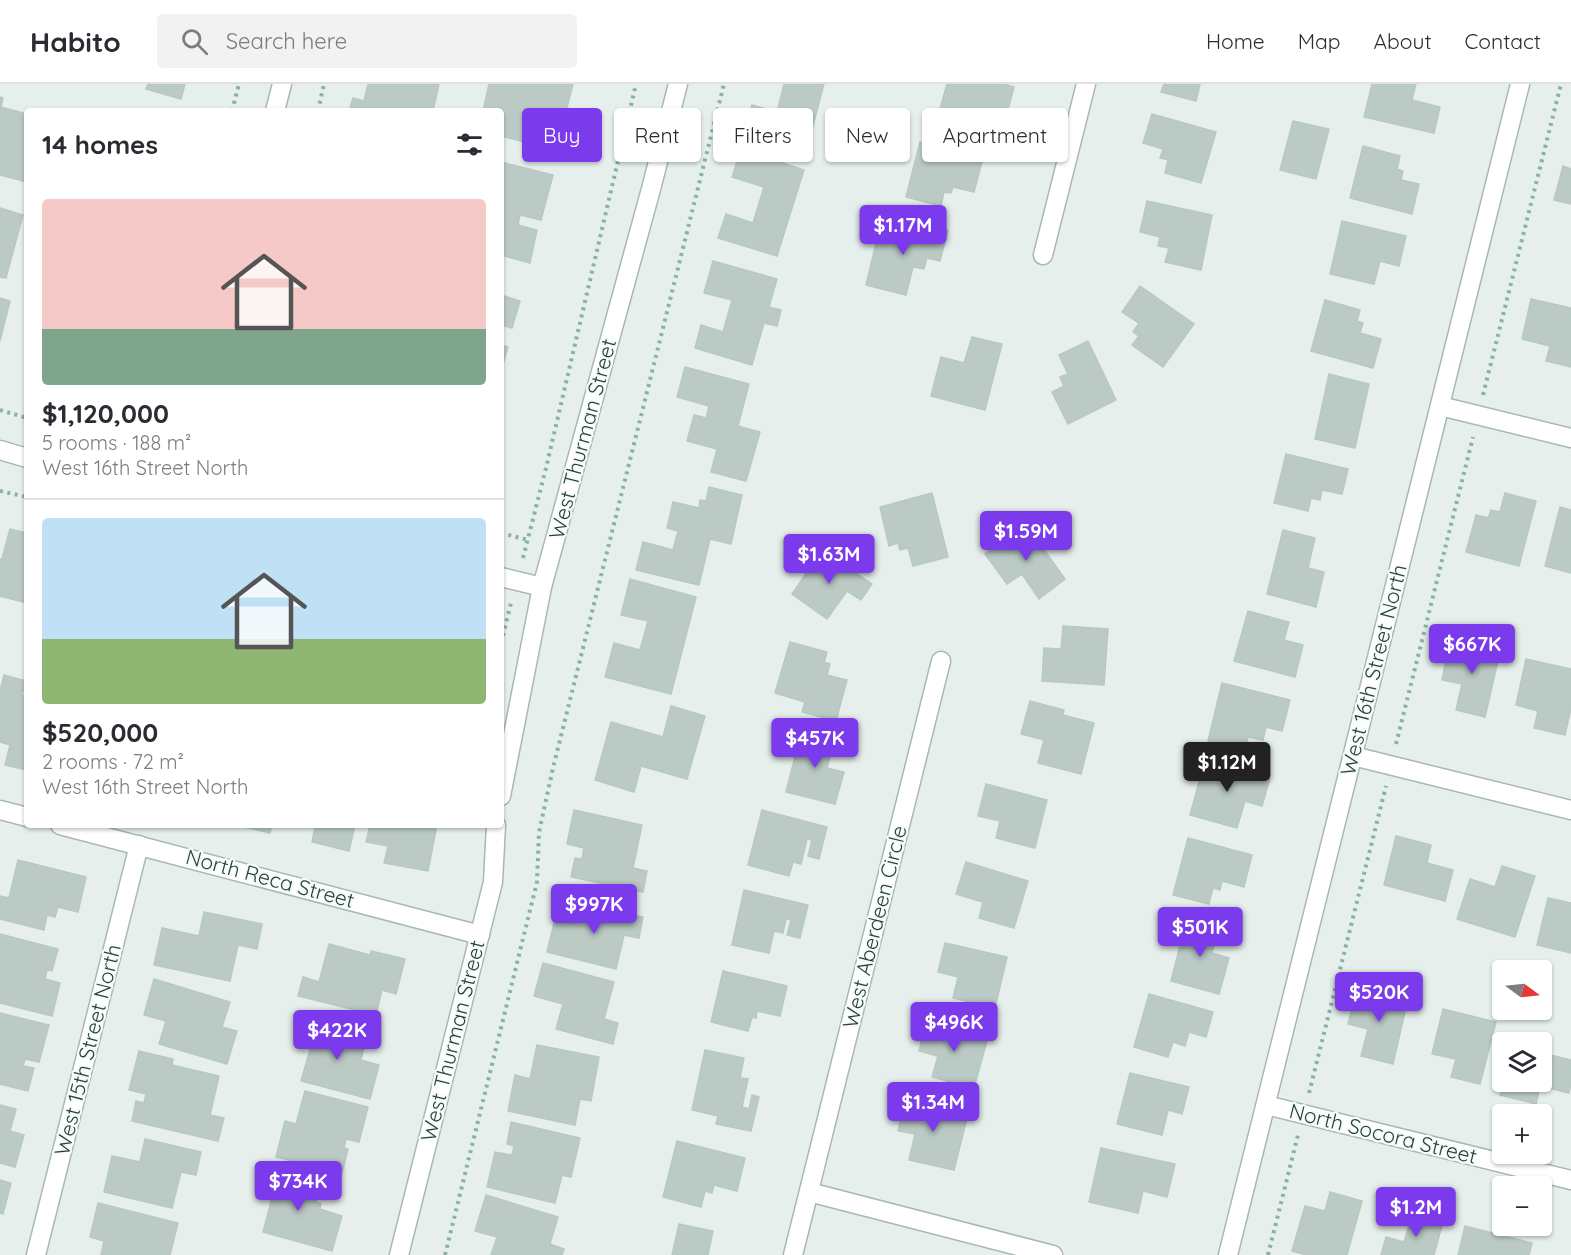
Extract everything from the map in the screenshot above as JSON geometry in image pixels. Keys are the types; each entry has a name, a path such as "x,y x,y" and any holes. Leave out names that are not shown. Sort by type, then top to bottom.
{"street":[{"path":"276,108 282,84"},
{"name":"West Thurman Street","path":"504,781 542,586 678,84"},
{"path":"1043,255 1086,84"},
{"name":"West 16th Street North","path":"1228,1255 1520,84"},
{"path":"1440,406 1571,438"},
{"path":"0,450 24,457"},
{"path":"509,579 542,586"},
{"name":"West Aberdeen Circle","path":"793,1255 941,661"},
{"path":"1353,756 1571,810"},
{"path":"0,810 24,816"},
{"name":"North Reca Street","path":"72,828 480,935"},
{"name":"West Thurman Street","path":"399,1255 493,882 496,828"},
{"name":"West 15th Street North","path":"36,1255 139,845"},
{"name":"North Socora Street","path":"1266,1104 1571,1180"},
{"path":"809,1192 1053,1255"}],"path":[{"path":"233,108 239,84"},
{"path":"319,108 324,84"},
{"path":"504,630 509,579 528,540 636,84"},
{"path":"445,1255 537,882 539,832 552,768 724,84"},
{"path":"1268,1255 1561,84"},
{"path":"0,410 24,416"},
{"path":"0,491 24,496"},
{"path":"504,534 528,540"}],"building":[{"path":"148,84 185,84 181,99 146,89"},
{"path":"368,84 439,84 434,108 350,108 353,98 364,101"},
{"path":"489,84 573,84 567,108 522,108 522,141 504,137 504,108 484,108"},
{"path":"784,84 824,84 813,126 813,108 778,108"},
{"path":"947,84 1004,84 1014,87 1008,108 940,108"},
{"path":"1164,84 1200,84 1196,101 1161,92"},
{"path":"1372,84 1416,84 1412,100 1440,107 1434,133 1364,117"},
{"path":"0,97 3,98 1,107 24,113 24,181 0,175"},
{"path":"1152,114 1216,132 1201,183 1165,173 1168,160 1160,158 1163,149 1143,143"},
{"path":"1293,121 1329,129 1316,179 1280,170"},
{"path":"920,142 922,143 922,162 982,162 974,192 953,187 951,193 944,192 941,206 906,197"},
{"path":"1363,146 1400,156 1397,169 1403,171 1401,180 1419,184 1412,214 1350,198"},
{"path":"737,162 780,162 804,170 777,256 718,238 726,214 753,223 764,187 732,177"},
{"path":"504,163 553,175 541,220 520,215 518,225 537,230 530,263 504,256"},
{"path":"1563,166 1571,169 1571,204 1554,200"},
{"path":"1147,201 1212,215 1201,270 1165,262 1169,248 1158,246 1160,237 1140,232"},
{"path":"0,208 23,215 6,278 0,277"},
{"path":"1342,221 1406,236 1399,266 1380,261 1374,284 1330,274"},
{"path":"923,224 948,230 940,261 927,258 924,269 913,267 906,295 866,285 880,226 920,236"},
{"path":"713,261 777,279 769,307 781,310 777,326 764,323 752,365 695,348 701,325 723,332 732,300 704,293"},
{"path":"1140,286 1194,324 1163,367 1132,345 1139,336 1133,332 1139,323 1122,312"},
{"path":"504,296 520,301 512,328 504,326"},
{"path":"0,298 10,301 0,341"},
{"path":"1531,299 1571,308 1571,367 1546,361 1550,346 1522,339"},
{"path":"1325,300 1360,310 1357,321 1363,323 1360,333 1381,339 1373,368 1311,351"},
{"path":"972,337 1002,344 985,410 931,396 941,357 964,363"},
{"path":"1088,341 1116,400 1068,424 1052,392 1064,386 1060,377 1068,374 1059,355"},
{"path":"504,346 508,347 504,361"},
{"path":"685,367 749,384 738,426 760,432 746,481 711,472 717,449 687,441 694,415 706,418 709,406 677,397"},
{"path":"1329,374 1369,384 1355,448 1315,439"},
{"path":"1286,454 1348,469 1342,494 1322,490 1320,500 1311,498 1308,511 1274,503"},
{"path":"709,487 742,495 731,544 710,539 699,585 636,570 643,542 673,550 678,531 667,528 673,502 699,508 700,500 706,501"},
{"path":"932,493 948,557 913,566 908,548 900,550 898,543 889,546 880,507"},
{"path":"1505,493 1536,501 1519,566 1466,552 1476,515 1488,518 1491,510 1500,512"},
{"path":"1560,507 1571,510 1571,573 1545,566"},
{"path":"1026,524 1065,579 1039,599 1022,574 1007,584 985,554"},
{"path":"10,529 24,532 24,602 0,596 0,559 2,559"},
{"path":"1283,530 1315,538 1308,568 1324,572 1316,607 1267,594"},
{"path":"822,550 872,584 861,600 847,591 827,619 792,594"},
{"path":"630,579 696,597 671,694 605,677 614,643 640,650 648,621 621,615"},
{"path":"1248,611 1289,622 1284,640 1303,645 1295,677 1234,661"},
{"path":"1063,626 1108,629 1104,685 1042,681 1044,648 1061,649"},
{"path":"1450,640 1500,652 1485,717 1456,710 1462,684 1442,680"},
{"path":"790,642 827,652 824,662 830,664 827,675 847,680 836,721 802,712 805,702 775,693"},
{"path":"1526,659 1571,669 1571,708 1565,735 1534,728 1538,711 1516,705"},
{"path":"4,675 24,680 22,695 24,695 24,769 5,765 10,745 0,742 0,691"},
{"path":"1222,683 1290,700 1282,731 1266,727 1263,740 1248,737 1245,751 1208,741"},
{"path":"1030,701 1064,710 1063,715 1094,723 1081,774 1038,763 1044,740 1021,734"},
{"path":"671,706 705,716 687,779 641,766 634,792 595,780 611,722 663,737"},
{"path":"802,729 835,737 827,768 844,772 835,804 786,792"},
{"path":"1205,760 1270,778 1262,806 1245,801 1237,828 1190,815"},
{"path":"986,784 1047,800 1035,848 996,838 1000,821 978,816"},
{"path":"574,810 642,825 633,868 647,871 643,892 571,877 575,858 582,859 584,848 567,844"},
{"path":"762,810 827,827 819,859 808,856 812,840 807,839 801,864 793,862 789,876 748,865"},
{"path":"248,828 271,828 270,833"},
{"path":"315,828 354,828 349,851 312,842"},
{"path":"369,828 436,828 428,871 384,863 388,846 366,842"},
{"path":"1396,836 1431,845 1427,863 1453,870 1445,901 1384,885"},
{"path":"1188,838 1252,855 1244,887 1222,881 1220,890 1213,888 1209,904 1173,895"},
{"path":"18,860 86,877 78,912 58,907 55,917 47,915 44,930 0,919 0,896 9,898"},
{"path":"966,862 1028,881 1014,928 979,918 983,902 956,894"},
{"path":"1502,866 1535,876 1515,937 1457,919 1470,879 1495,887"},
{"path":"744,890 808,905 800,938 787,935 791,920 786,919 783,933 774,931 769,953 732,945"},
{"path":"1548,898 1571,903 1571,953 1537,945"},
{"path":"581,903 643,917 639,938 624,935 616,969 547,952 555,919 576,924"},
{"path":"204,912 262,924 257,949 238,945 230,981 154,965 162,928 199,936"},
{"path":"1187,918 1219,926 1212,953 1229,958 1219,994 1171,981"},
{"path":"0,934 58,949 52,971 47,970 45,979 60,983 52,1016 0,1003"},
{"path":"945,943 1007,957 995,1008 953,998 958,977 938,972"},
{"path":"329,944 370,955 371,951 405,959 396,994 382,990 376,1015 298,996 303,977 319,982"},
{"path":"543,963 614,982 604,1019 618,1023 613,1044 556,1029 563,1004 534,996"},
{"path":"723,971 787,986 780,1016 757,1011 756,1018 752,1017 748,1031 711,1022"},
{"path":"154,979 230,1002 222,1027 237,1031 227,1064 159,1044 166,1021 144,1015"},
{"path":"1357,987 1408,999 1393,1064 1361,1056 1368,1029 1348,1024"},
{"path":"1149,994 1213,1012 1206,1037 1189,1032 1185,1046 1173,1042 1168,1057 1134,1047"},
{"path":"1443,1009 1496,1022 1480,1084 1451,1077 1456,1059 1432,1054"},
{"path":"0,1013 49,1025 39,1062 25,1059 23,1066 34,1068 28,1091 0,1084"},
{"path":"302,1021 366,1038 361,1060 379,1065 370,1099 301,1081 311,1046 297,1042"},
{"path":"926,1021 988,1037 974,1088 932,1077 938,1056 919,1051"},
{"path":"537,1045 599,1057 591,1101 580,1099 575,1125 508,1111 515,1075 530,1079"},
{"path":"705,1050 744,1058 740,1078 748,1079 742,1107 749,1109 752,1095 759,1097 751,1131 716,1124 718,1116 692,1110"},
{"path":"139,1051 173,1059 172,1065 219,1076 210,1115 224,1118 218,1141 132,1121 136,1101 144,1103 146,1094 129,1090"},
{"path":"1552,1055 1571,1060 1569,1093 1552,1089"},
{"path":"1130,1073 1189,1087 1182,1114 1168,1110 1162,1135 1117,1124"},
{"path":"305,1091 368,1107 359,1142 346,1139 344,1148 348,1149 342,1173 276,1157 285,1121 296,1124"},
{"path":"1501,1092 1539,1092 1536,1104 1500,1095"},
{"path":"905,1099 968,1114 954,1170 909,1160 915,1134 898,1131"},
{"path":"0,1105 16,1109 10,1131 24,1135 15,1167 0,1163"},
{"path":"511,1122 580,1138 571,1177 562,1175 555,1203 487,1187 495,1152 512,1155 514,1146 507,1144"},
{"path":"145,1139 201,1152 196,1175 181,1172 172,1208 104,1192 112,1156 140,1162"},
{"path":"677,1141 745,1158 737,1191 714,1185 712,1193 705,1191 701,1207 663,1197"},
{"path":"1101,1148 1175,1164 1167,1197 1143,1191 1138,1213 1089,1202"},
{"path":"266,1171 321,1186 316,1202 321,1204 320,1209 342,1216 332,1251 263,1232 272,1198 259,1194"},
{"path":"0,1180 11,1183 3,1214 0,1213"},
{"path":"1330,1192 1362,1201 1347,1255 1306,1255 1292,1251 1305,1206 1325,1211"},
{"path":"486,1195 558,1217 550,1244 564,1249 562,1255 491,1255 497,1237 475,1231"},
{"path":"98,1203 178,1223 170,1255 101,1255 104,1241 90,1237"},
{"path":"1413,1213 1443,1222 1434,1255 1381,1255 1386,1237 1404,1242"},
{"path":"679,1224 713,1231 708,1255 672,1255"},
{"path":"1465,1226 1492,1233 1492,1236 1504,1236 1532,1243 1529,1255 1458,1255"}]}
